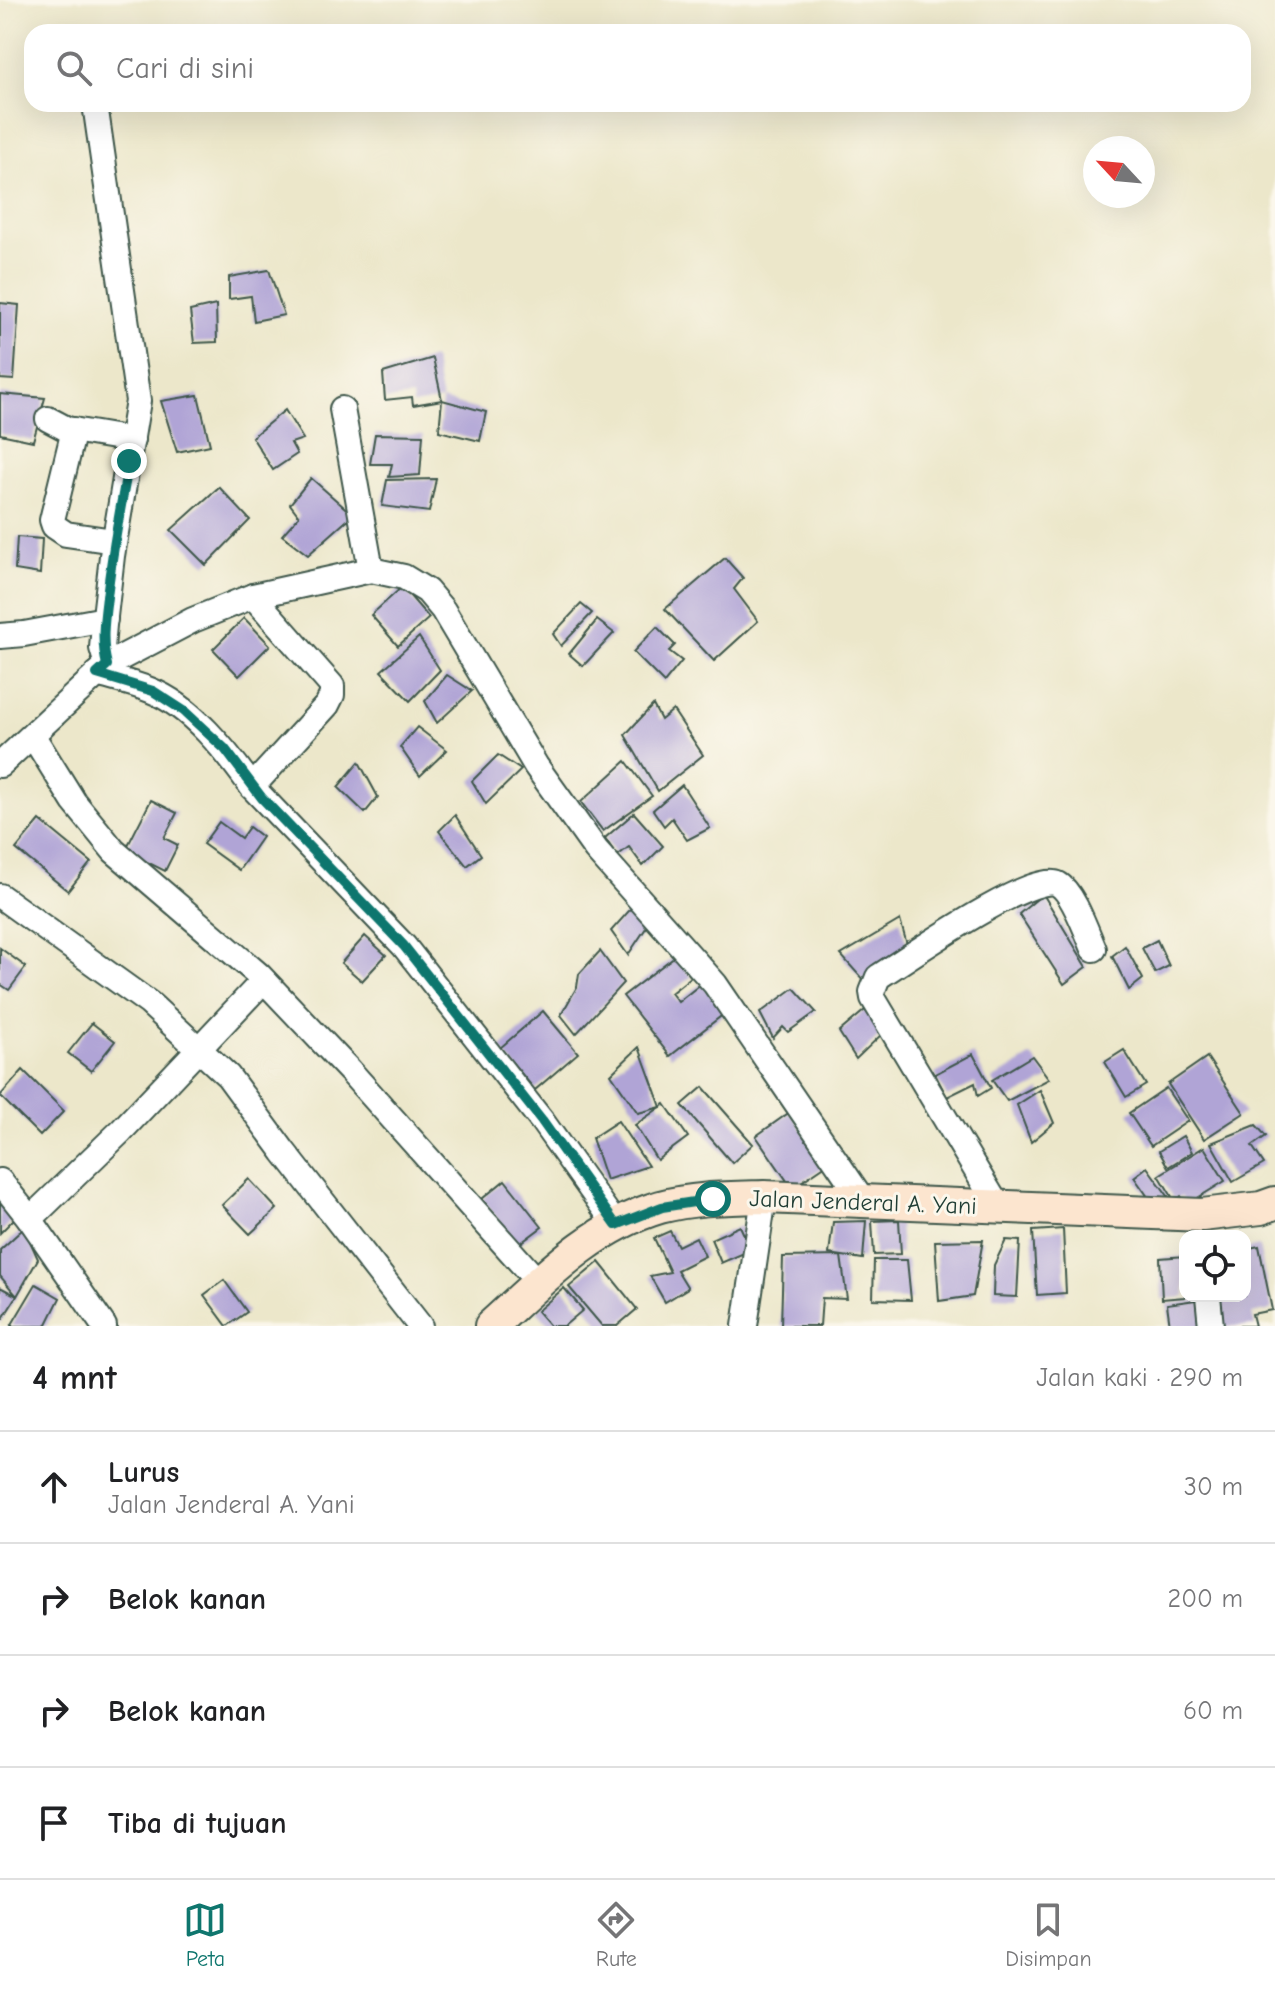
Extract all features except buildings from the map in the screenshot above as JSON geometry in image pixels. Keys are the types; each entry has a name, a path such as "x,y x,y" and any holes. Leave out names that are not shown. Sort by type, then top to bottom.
{"main road":[{"name":"Jalan Jenderal A. Yani","path":"491,1326 590,1240 616,1225 662,1207 713,1199 764,1197 997,1205 1203,1226 1275,1203"}],"street":[{"path":"0,765 33,736 103,646 114,541 138,401 96,112"},
{"path":"342,409 371,570"},
{"path":"48,419 61,427 132,440"},
{"path":"74,430 52,520 54,526 66,534 114,541"},
{"path":"0,636 24,634 103,646 193,620 253,596 371,570 404,577 427,591 443,610 536,766 596,850 715,984 864,1202"},
{"path":"252,787 327,705 332,695 332,686 253,596"},
{"path":"103,646 153,691 184,711 225,749 252,787 404,946 542,1121 616,1225"},
{"path":"33,736 74,802 114,851 213,933 263,981 350,1071 539,1283"},
{"path":"997,1205 873,998 874,983 902,961 993,905 1048,881 1056,882 1068,892 1094,949"},
{"path":"0,896 149,1003 228,1076 420,1326"},
{"path":"30,1219 121,1131 263,981"},
{"path":"0,1181 104,1326"},
{"path":"745,1326 764,1197"},
{"path":"1209,1302 1211,1326"}],"route":[{"path":"129,461 112,556 104,625 102,648 107,665 97,674 153,691 184,711 225,749 252,787 404,946 542,1121 616,1225 662,1207 713,1199"}]}
